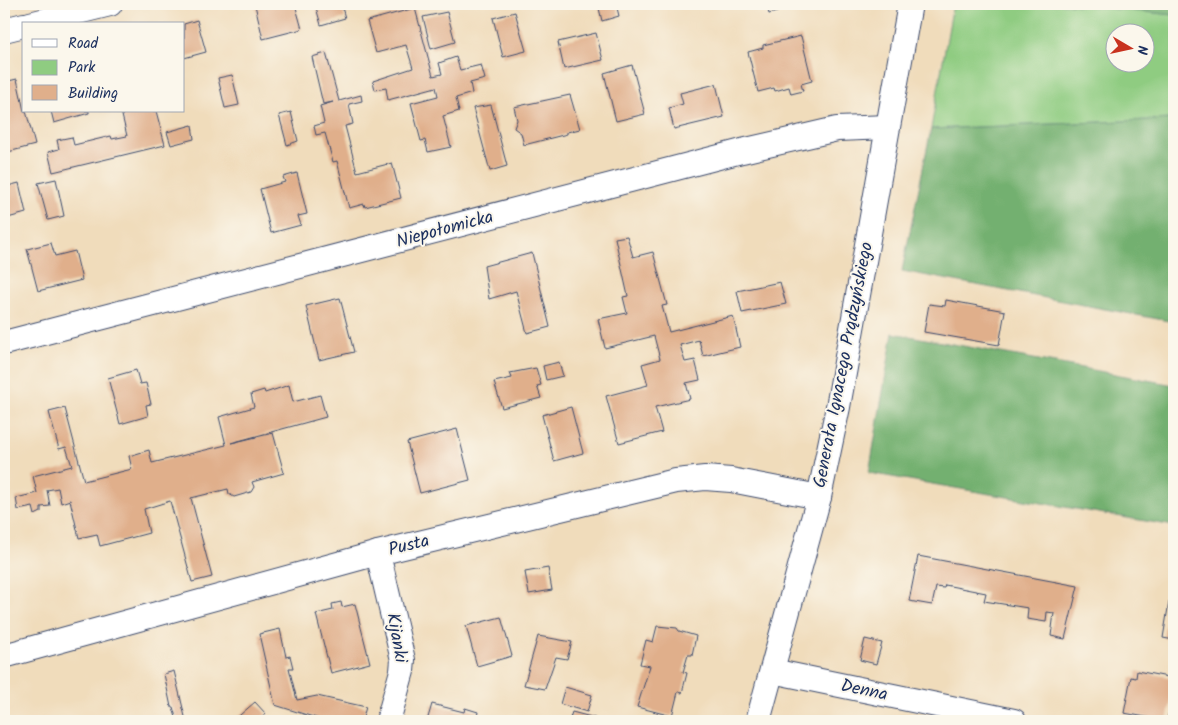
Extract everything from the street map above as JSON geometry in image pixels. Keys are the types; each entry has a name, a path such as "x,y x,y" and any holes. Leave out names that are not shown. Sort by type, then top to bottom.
{"street":[{"path":"38,22 110,4"},
{"name":"Generała Ignacego Prądzyńskiego","path":"758,721 819,497 838,407 910,4"},
{"path":"4,30 22,26"},
{"name":"Niepołomicka","path":"4,344 742,151 837,130 888,127"},
{"name":"Pusta","path":"4,656 378,554 676,481 705,478 731,480 819,497"},
{"name":"Kijanki","path":"378,554 403,660 402,671 388,721"},
{"name":"Denna","path":"772,671 1014,721"}],"green space":[{"path":"953,4 1069,4 1174,15 1174,119 931,129"},
{"path":"1069,4 1174,4 1174,15"},
{"path":"1174,119 1174,322 902,271 931,129"},
{"path":"893,333 1174,385 1174,526 869,473"}],"building":[{"path":"295,4 302,29 263,39 255,5"},
{"path":"315,4 341,4 345,18 321,25"},
{"path":"598,4 616,4 619,16 602,21"},
{"path":"766,4 807,4 769,14"},
{"path":"415,8 433,76 442,74 439,63 456,57 460,70 481,65 485,79 470,83 472,93 456,98 459,111 443,116 451,147 428,152 425,140 421,141 411,103 438,96 436,87 388,100 386,88 375,90 373,81 413,68 406,45 376,53 367,21"},
{"path":"447,12 455,42 431,49 423,17"},
{"path":"515,12 526,51 503,57 493,18"},
{"path":"197,20 206,52 185,58 185,24"},
{"path":"596,33 603,60 564,69 558,42"},
{"path":"801,36 812,81 801,84 803,91 791,94 789,87 775,91 774,88 758,92 748,52 763,48 763,45"},
{"path":"326,53 339,101 361,95 362,101 349,104 353,124 345,126 357,172 392,163 401,198 365,207 364,204 349,208 337,161 333,162 325,133 316,135 314,126 324,123 320,106 333,102 323,104 312,57"},
{"path":"632,65 645,114 616,121 604,73"},
{"path":"232,75 239,105 225,108 218,78"},
{"path":"17,79 22,102 22,112 26,112 35,145 4,153 4,82"},
{"path":"716,84 724,117 674,129 669,108 683,104 680,93"},
{"path":"570,95 580,129 524,145 521,133 514,128 517,120 514,107"},
{"path":"491,105 507,166 490,171 473,108"},
{"path":"51,112 89,112 89,113 54,123"},
{"path":"121,112 156,112 165,145 53,172 48,152 59,149 57,140 72,137 74,145 111,136 112,139 127,136"},
{"path":"291,112 298,141 287,145 279,115"},
{"path":"192,125 194,139 171,145 167,132"},
{"path":"297,173 307,214 298,216 301,225 271,233 260,189 285,182 283,177"},
{"path":"56,179 64,216 48,220 38,183"},
{"path":"19,183 26,213 4,219 4,187"},
{"path":"627,236 633,257 653,252 667,305 662,306 669,332 733,316 740,347 703,356 699,340 680,345 685,362 695,360 700,380 686,383 690,399 655,407 662,432 619,443 606,396 648,385 642,364 660,359 654,336 605,348 598,319 627,313 623,297 628,296 615,238"},
{"path":"51,243 55,256 75,251 82,280 38,291 27,249"},
{"path":"532,253 550,327 527,333 516,291 489,299 484,266"},
{"path":"780,282 786,304 742,313 737,291"},
{"path":"340,298 354,352 319,360 306,306"},
{"path":"946,300 1005,311 999,345 924,332 929,304 945,306"},
{"path":"559,362 563,376 546,380 543,366"},
{"path":"536,368 541,385 537,386 541,398 502,408 494,382 512,378 510,373"},
{"path":"136,370 140,384 146,383 151,404 146,405 148,416 120,424 108,378"},
{"path":"289,385 293,402 320,395 326,417 231,443 273,433 284,473 252,482 254,487 251,492 234,497 229,494 228,489 191,498 212,577 192,582 170,501 144,509 149,533 100,546 97,534 79,538 70,500 61,503 58,488 47,490 50,506 41,507 41,512 35,515 33,507 18,510 16,498 37,493 33,476 72,466 66,447 59,449 49,412 65,408 84,481 132,469 129,456 149,450 152,463 226,445 219,417 254,407 251,394 264,390 265,393"},
{"path":"571,407 583,453 554,461 542,415"},
{"path":"457,429 470,480 420,493 407,442"},
{"path":"918,556 1078,586 1065,639 1051,636 1054,613 1047,612 1046,622 1027,619 1028,608 984,601 986,593 945,585 944,588 936,587 932,605 909,601"},
{"path":"548,568 552,590 529,594 525,572"},
{"path":"341,602 342,607 355,604 370,663 331,673 316,614 333,610 332,604"},
{"path":"1169,602 1174,603 1174,640 1163,638"},
{"path":"501,617 512,656 477,666 466,626"},
{"path":"657,626 677,628 679,631 696,636 692,655 688,655 683,672 687,673 682,693 678,692 672,716 637,707 650,666 640,664 646,640 653,642"},
{"path":"280,629 286,657 290,656 293,668 289,668 297,700 317,696 366,707 362,721 326,721 275,705 259,634"},
{"path":"538,636 572,642 567,659 556,657 545,689 524,685"},
{"path":"865,639 882,643 876,664 860,660"},
{"path":"174,671 186,721 177,721 173,707 171,707 164,674"},
{"path":"1137,671 1173,678 1171,684 1174,685 1167,721 1124,713 1131,677 1136,678"},
{"path":"565,687 592,695 587,712 560,704"},
{"path":"255,702 266,714 258,721 233,721"},
{"path":"432,704 464,712 465,708 478,712 476,721 427,721"},
{"path":"572,712 595,718 595,721 569,721"}]}
